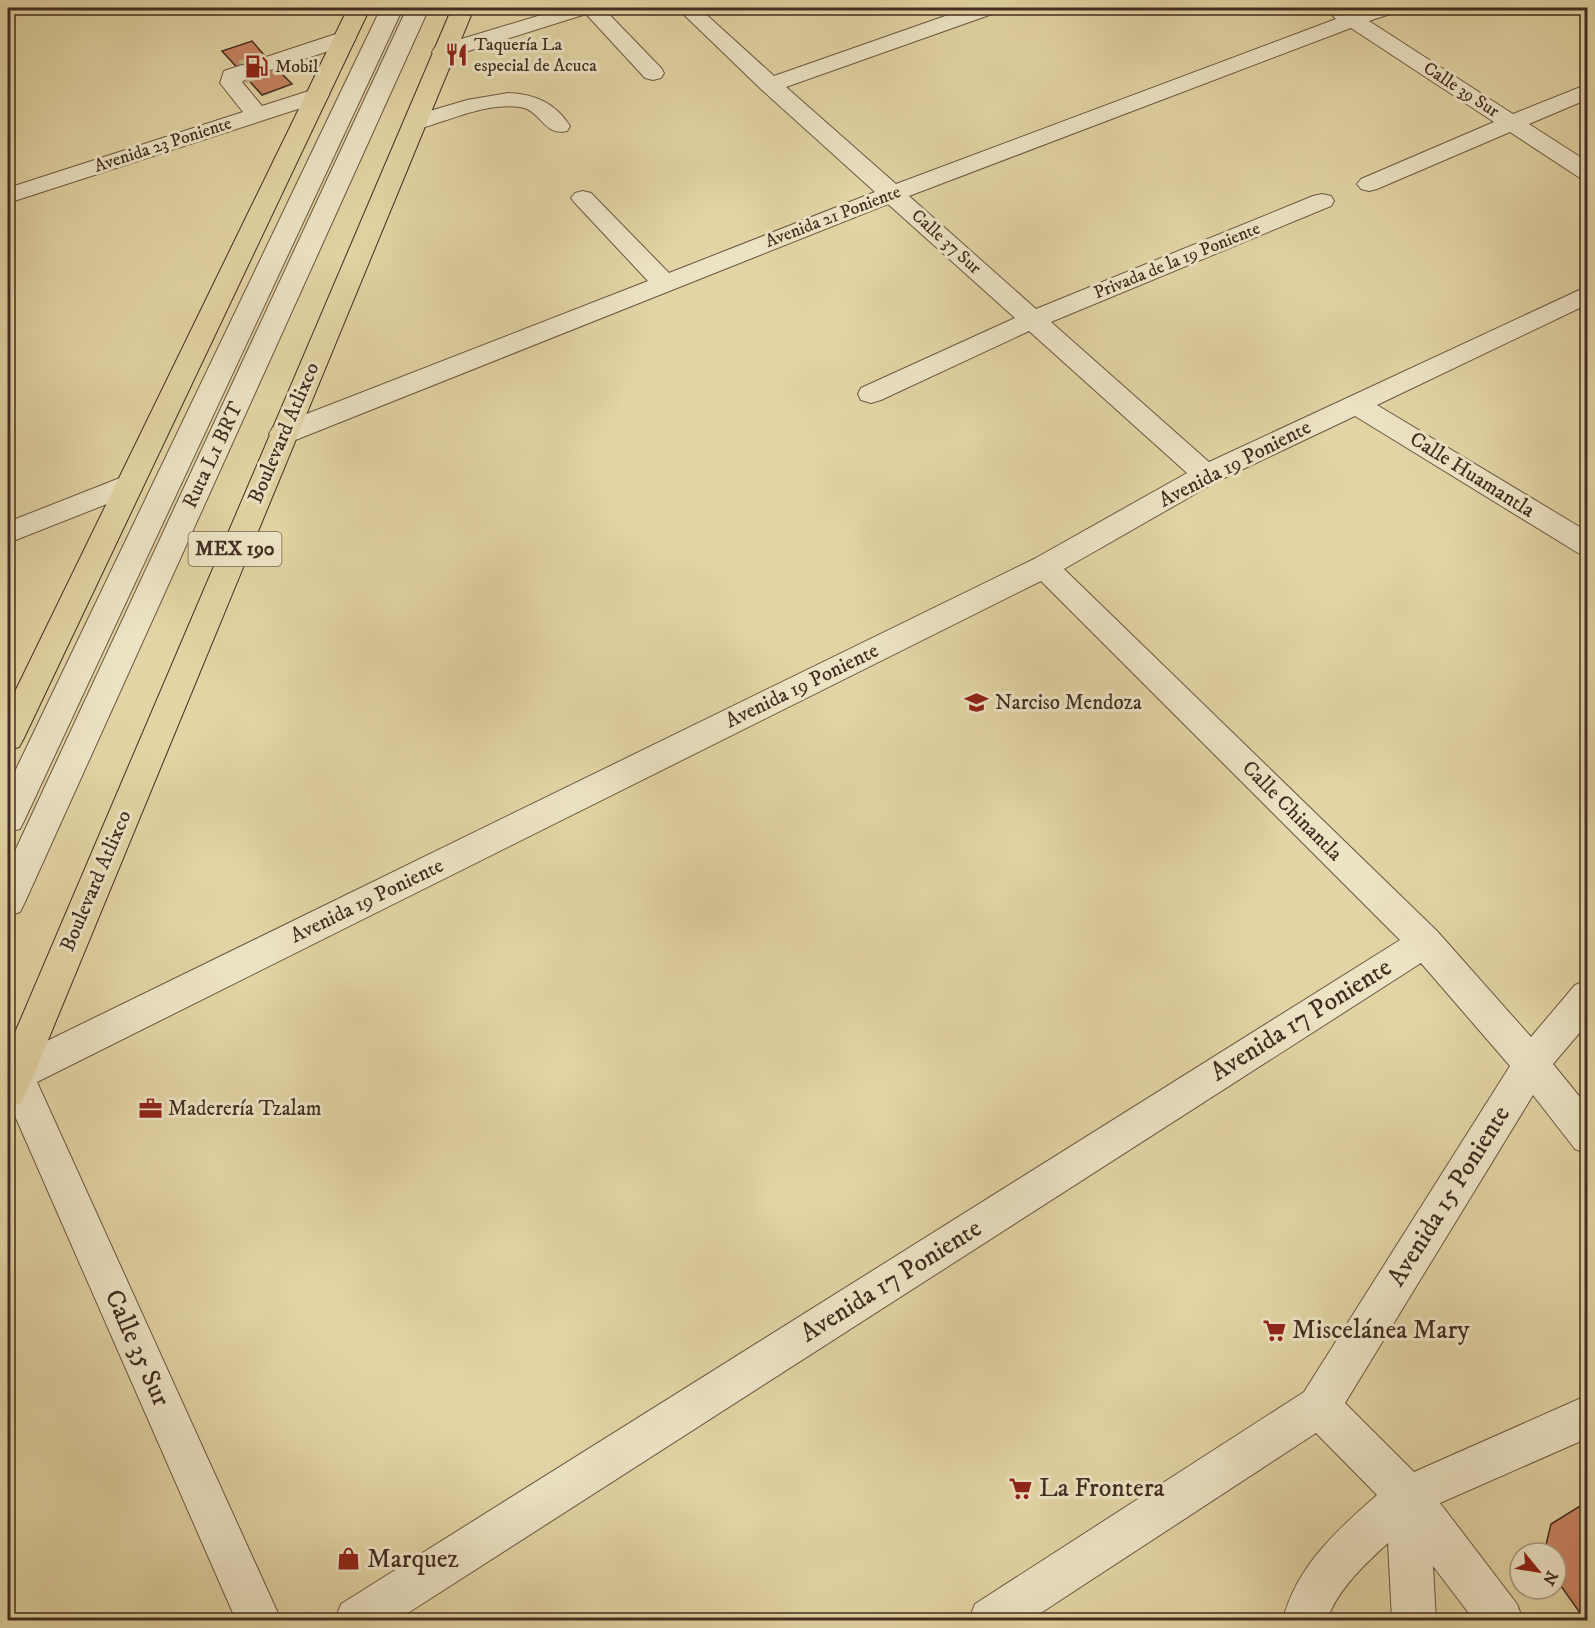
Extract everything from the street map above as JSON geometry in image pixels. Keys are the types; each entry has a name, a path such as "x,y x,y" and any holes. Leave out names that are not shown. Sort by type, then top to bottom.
{"main road":[{"path":"8,738 359,8"},
{"name":"Boulevard Atlixco","path":"11,1083 463,8"}],"street":[{"name":"Ruta L1 BRT","path":"8,819 392,8"},
{"name":"Ruta L1 BRT","path":"8,902 418,8"},
{"path":"443,52 585,8"},
{"path":"592,8 653,73"},
{"name":"Calle 37 Sur","path":"687,8 1206,475"},
{"path":"770,85 987,8"},
{"name":"Calle 39 Sur","path":"1334,8 1587,173"},
{"name":"Avenida 21 Poniente","path":"283,434 892,194 1385,8"},
{"path":"271,63 345,38"},
{"path":"242,72 232,76 231,83 258,115"},
{"path":"1369,184 1587,91"},
{"name":"Avenida 23 Poniente","path":"8,196 318,95"},
{"path":"414,123 468,108 519,99 536,105 559,126"},
{"path":"583,198 665,284"},
{"name":"Privada de la 19 Poniente","path":"871,394 1032,320 1322,201"},
{"name":"Avenida 19 Poniente","path":"11,1083 1044,567 1206,475 1587,294"},
{"name":"Calle Huamantla","path":"1356,404 1587,546"},
{"path":"8,532 130,484"},
{"name":"Calle Chinantla","path":"1044,567 1425,942 1531,1064 1587,1137"},
{"name":"Avenida 17 Poniente","path":"357,1620 1425,942"},
{"name":"Avenida 15 Poniente","path":"991,1620 1319,1407 1531,1064 1587,996"},
{"name":"Calle 35 Sur","path":"11,1083 259,1620"},
{"path":"1319,1407 1408,1496 1501,1620"},
{"path":"1305,1620 1313,1596 1351,1547 1408,1496 1587,1416"},
{"path":"1408,1496 1414,1620"}],"building":[{"name":"Mobil","path":"252,41 292,84 262,95 222,51"},
{"path":"1588,1501 1588,1620 1585,1620 1568,1596 1568,1541 1547,1541 1551,1524"}],"tunnel":[{"path":"242,72 271,63"}],"place":[{"name":"Taquería La especial de Acuca","path":"456,55"},
{"name":"Mobil","path":"257,67"},
{"name":"Narciso Mendoza","path":"977,703"},
{"name":"Maderería Tzalam","path":"150,1109"},
{"name":"Miscelánea Mary","path":"1274,1330"},
{"name":"La Frontera","path":"1021,1488"},
{"name":"Marquez","path":"349,1559"}]}
